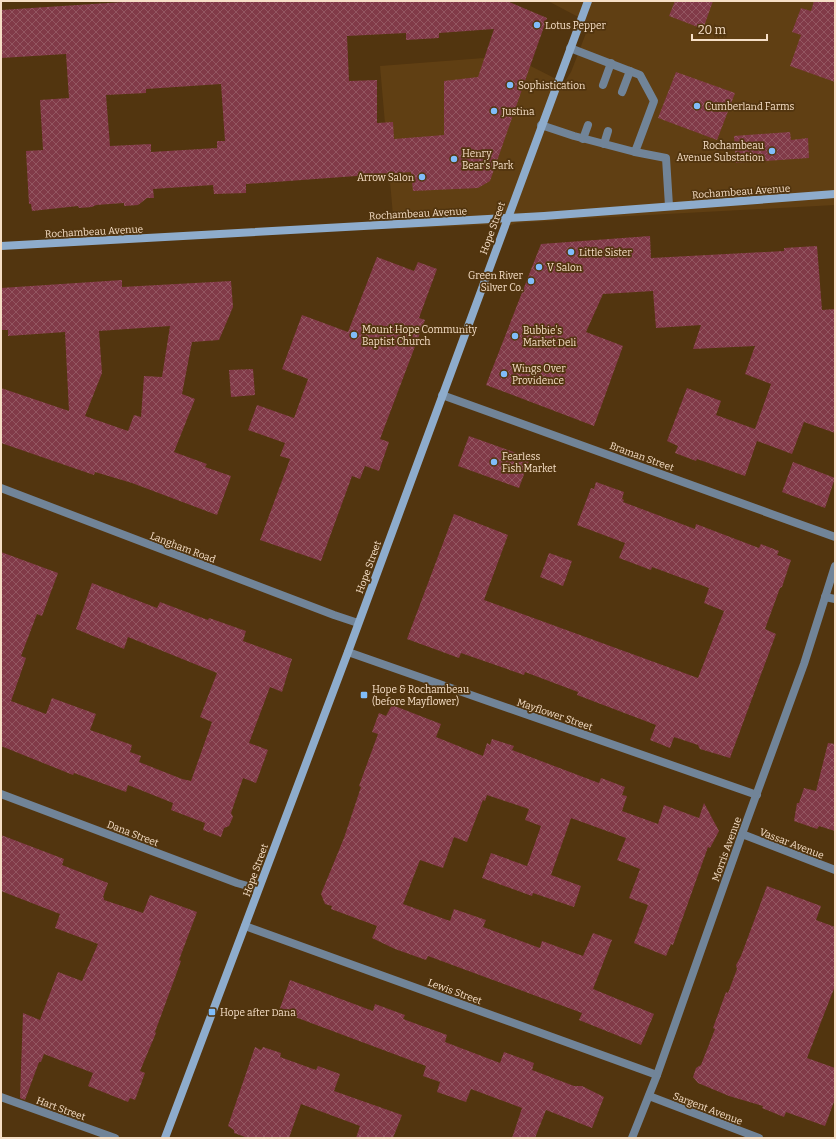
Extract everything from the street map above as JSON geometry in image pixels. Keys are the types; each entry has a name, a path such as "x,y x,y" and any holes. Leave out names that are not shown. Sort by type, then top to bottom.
{"main road":[{"name":"Hope Street","path":"165,1138 348,652 506,217 570,48 585,2"},
{"name":"Rochambeau Avenue","path":"1,246 506,217 835,194"}],"street":[{"path":"570,48 640,75 654,100 635,152"},
{"path":"603,85 611,63"},
{"path":"622,92 630,71"},
{"path":"541,125 584,139 666,158 669,206"},
{"path":"584,139 588,125"},
{"path":"604,144 608,131"},
{"name":"Braman Street","path":"442,395 835,537"},
{"name":"Langham Road","path":"1,488 358,623"},
{"name":"Morris Avenue","path":"632,1138 657,1075 804,664 835,566"},
{"path":"825,597 835,599"},
{"name":"Mayflower Street","path":"348,652 757,795"},
{"name":"Dana Street","path":"1,794 237,884 258,889"},
{"name":"Vassar Avenue","path":"742,834 835,870"},
{"name":"Lewis Street","path":"245,926 657,1075"},
{"name":"Sargent Avenue","path":"649,1096 759,1138"},
{"name":"Hart Street","path":"1,1097 115,1138"}],"shaded area":[{"path":"548,1 835,1 835,205 593,218 517,223 511,225 502,224 400,229 394,227 380,66 511,56 564,83 571,72 588,28 584,20"}],"building":[{"path":"139,1 507,1 547,18 490,181 478,188 413,191 411,172 246,184 246,193 214,194 213,185 153,189 154,198 147,198 138,205 124,206 124,203 96,205 92,207 79,208 78,206 32,211 31,204 29,204 26,151 43,150 40,100 69,98 66,54 1,58 1,10","holes":["494,29 478,77 444,81 444,135 394,139 393,122 377,123 377,80 349,81 347,36 406,33 406,40 439,38 439,33","221,84 225,141 217,141 217,148 151,152 151,144 110,146 106,95 146,93 146,89"]},
{"path":"675,1 713,1 703,29 669,16"},
{"path":"814,1 835,1 835,82 790,66 801,35 792,32 801,8 811,11"},
{"name":"Cumberland Farms","path":"676,72 735,93 717,140 658,118"},
{"name":"Rochambeau Avenue Substation","path":"790,132 791,140 808,138 809,158 736,163 734,136"},
{"path":"650,236 651,258 784,251 784,248 817,246 822,310 835,309 835,433 804,422 792,454 757,441 745,476 675,453 678,446 667,441 687,388 721,401 716,415 755,429 771,384 745,374 755,346 693,349 701,325 656,328 653,291 603,294 586,332 623,346 594,426 486,385 541,244"},
{"path":"377,257 414,271 418,262 437,269 419,318 425,320 380,439 389,442 379,471 365,466 360,479 352,476 321,561 260,540 290,459 280,456 285,443 248,430 257,405 294,418 308,379 282,369 302,315 348,332"},
{"path":"122,280 122,287 231,281 233,307 219,340 192,342 182,394 195,399 174,452 207,464 205,467 231,476 217,515 132,483 95,472 94,475 1,443 1,388 69,411 65,332 8,336 8,330 1,330 1,288","holes":["170,326 162,377 144,376 141,417 134,415 128,431 85,416 102,373 99,331"]},
{"path":"253,369 255,395 231,397 229,370"},
{"name":"Fearless Fish Market","path":"469,436 530,458 519,488 458,466"},
{"path":"793,462 835,478 825,508 782,492"},
{"path":"596,482 624,492 622,499 624,500 623,502 695,529 696,524 759,548 761,544 779,551 777,555 791,560 765,629 776,634 730,758 700,749 698,745 674,737 670,748 650,740 656,725 577,695 578,692 525,672 524,675 461,653 459,658 407,639 454,514 508,535 484,600 698,678 724,611 704,603 709,588 652,567 651,570 619,558 625,543 577,525 591,488 594,489"},
{"path":"1,552 58,573 42,616 37,614 21,656 26,658 11,701 46,714 52,698 96,714 90,730 132,745 130,752 141,756 139,762 182,779 191,781 212,722 200,717 217,673 128,637 124,649 76,629 92,583 157,608 160,602 208,620 209,618 246,631 243,641 292,659 282,692 270,687 249,743 268,750 256,783 243,778 231,813 233,817 229,826 224,828 221,837 203,830 205,823 171,810 173,803 128,785 126,792 74,773 73,775 1,746"},
{"path":"549,553 572,561 563,586 540,577"},
{"path":"392,705 441,724 436,737 483,756 487,743 490,745 492,739 514,746 512,750 599,783 601,778 625,787 622,795 627,796 622,811 658,824 664,805 699,818 704,803 719,831 710,848 708,847 673,945 671,944 666,956 634,943 648,905 629,898 640,869 617,860 626,838 571,818 551,875 581,886 574,907 533,893 532,896 482,878 491,853 527,866 541,826 525,820 529,809 487,795 485,801 483,800 467,842 454,837 443,868 420,860 403,904 450,921 454,909 486,920 483,927 540,948 542,941 583,956 593,933 612,940 593,989 654,1014 641,1045 579,1020 582,1013 428,956 426,960 395,949 372,938 377,926 331,909 332,906 325,904 321,894 344,838 361,787 359,786 378,734 372,732 379,713 386,716"},
{"path":"828,743 835,744 835,831 819,826 817,829 794,821 797,803 799,803 804,788 816,791"},
{"path":"1,835 64,859 62,865 108,883 103,897 104,900 143,913 150,895 197,912 179,960 181,961 155,1032 156,1033 140,1071 145,1073 135,1100 130,1098 128,1102 88,1086 93,1073 44,1054 41,1062 39,1062 25,1100 20,1098 23,1013 40,1020 58,972 82,981 98,944 55,928 60,914 1,891"},
{"path":"767,886 821,906 816,920 835,927 835,986 807,1058 835,1068 835,1099 825,1126 786,1112 784,1117 762,1108 763,1106 729,1096 698,1083 693,1077 696,1068 701,1065 715,1029 713,1028 726,992 728,993 737,969 736,965 741,956"},
{"path":"290,980 373,1011 375,1004 405,1015 403,1019 447,1035 445,1042 500,1063 504,1052 534,1063 532,1070 574,1086 582,1086 604,1097 592,1128 546,1110 535,1138 512,1138 522,1108 471,1089 466,1102 437,1092 440,1082 423,1076 426,1066 279,1011"},
{"path":"255,1047 261,1050 263,1047 281,1053 280,1057 316,1070 318,1066 340,1074 334,1091 402,1115 393,1138 356,1138 360,1126 301,1104 289,1138 248,1138 234,1133 234,1130 228,1126"}],"place":[{"name":"Lotus Pepper","path":"537,25"},
{"name":"Sophistication","path":"510,85"},
{"name":"Cumberland Farms","path":"697,106"},
{"name":"Justina","path":"494,111"},
{"name":"Rochambeau Avenue Substation","path":"772,151"},
{"name":"Henry Bear's Park","path":"454,159"},
{"name":"Arrow Salon","path":"422,177"},
{"name":"Little Sister","path":"571,252"},
{"name":"V Salon","path":"539,267"},
{"name":"Green River Silver Co.","path":"531,281"},
{"name":"Mount Hope Community Baptist Church","path":"354,335"},
{"name":"Bubbie's Market Deli","path":"515,336"},
{"name":"Wings Over Providence","path":"504,374"},
{"name":"Fearless Fish Market","path":"494,462"},
{"name":"Hope & Rochambeau (before Mayflower)","path":"364,695"},
{"name":"Hope after Dana","path":"212,1012"}]}
